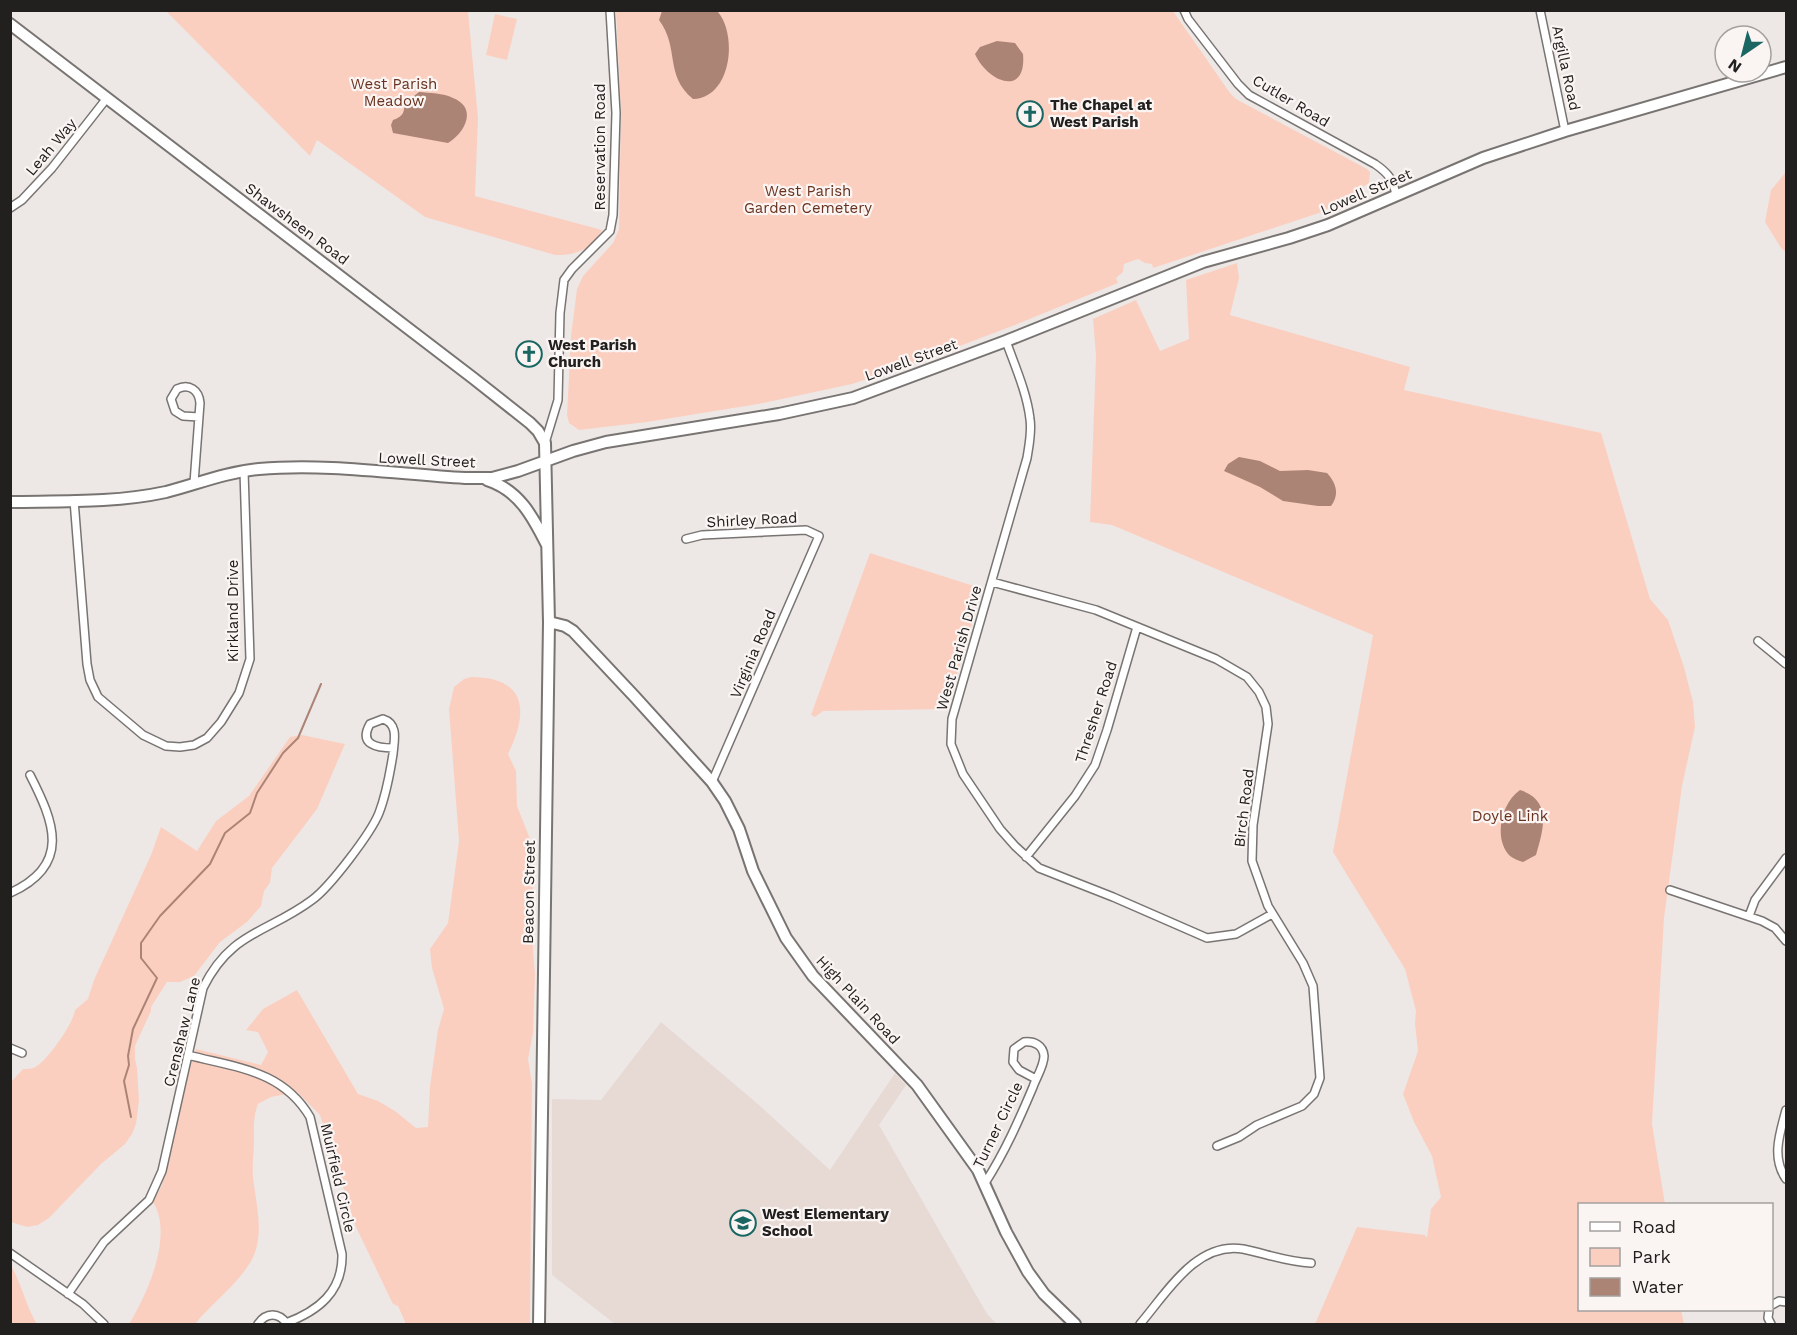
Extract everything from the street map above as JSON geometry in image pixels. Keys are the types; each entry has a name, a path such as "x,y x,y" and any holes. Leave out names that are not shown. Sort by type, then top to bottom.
{"main road":[{"name":"Shawsheen Road","path":"10,24 489,390 538,431 545,442"},
{"name":"Lowell Street","path":"10,502 137,496 166,492 244,471 299,467 477,479 492,478 606,442 824,405 877,390 1203,262 1328,225 1474,161 1565,131 1786,68"},
{"path":"545,442 546,460"},
{"name":"Beacon Street","path":"539,1324 549,622 546,460"},
{"path":"477,479 500,484 513,494 529,510 548,549"},
{"name":"High Plain Road","path":"549,622 565,626 573,631 712,782 725,801 739,829 753,871 786,938 813,976 917,1085 985,1183 1006,1232 1028,1272 1044,1294 1075,1324"}],"street":[{"name":"Reservation Road","path":"545,442 558,400 560,312 564,280 610,231 613,215 616,113 610,10"},
{"name":"Cutler Road","path":"1185,10 1213,52 1243,89 1265,105 1375,164 1394,181 1396,195"},
{"name":"Argilla Road","path":"1540,10 1565,131"},
{"name":"Leah Way","path":"10,208 22,200 52,168 107,98"},
{"name":"West Parish Drive","path":"1006,341 1027,403 1031,421 1030,435 1027,458 954,708 950,735 957,760 977,797 1000,829 1026,857 1044,871 1113,897 1207,938 1236,934 1272,914"},
{"path":"194,483 199,417 200,400 196,392 186,386 177,389 171,399 175,411 183,416 199,417"},
{"name":"Kirkland Drive","path":"74,500 87,664 90,680 98,698 143,735 166,746 194,745 207,738 232,706 239,693 250,659 244,471"},
{"name":"Shirley Road","path":"686,539 806,530 819,536"},
{"name":"Virginia Road","path":"712,782 819,536"},
{"name":"Birch Road","path":"992,582 1076,603 1234,668 1247,677 1266,706 1268,724 1256,806 1252,861 1259,885 1272,914 1303,963 1313,986 1319,1084 1311,1099 1302,1106 1257,1125 1239,1137 1217,1146"},
{"name":"Thresher Road","path":"1026,857 1075,796 1095,765 1137,627"},
{"path":"1758,641 1786,664"},
{"name":"Crenshaw Lane","path":"68,1294 104,1242 149,1200 156,1187 162,1171 203,988 212,970 235,945 311,902 332,881 366,835 379,812 390,771 393,748 395,732 391,723 382,719 370,724 366,733 369,741 376,747 393,748"},
{"path":"10,893 26,885 38,875 47,862 52,847 52,831 48,813 30,775"},
{"path":"1749,916 1755,900 1786,858"},
{"path":"1670,890 1749,916 1775,928 1786,941"},
{"name":"Turner Circle","path":"985,1183 1007,1147 1036,1079 1043,1061 1043,1051 1034,1042 1024,1042 1014,1049 1013,1062 1019,1070 1036,1079"},
{"path":"10,1048 22,1053"},
{"name":"Muirfield Circle","path":"188,1054 268,1077 288,1089 302,1103 310,1117 342,1254 342,1266 336,1284 327,1299 304,1316 286,1324 279,1316 270,1315 261,1319 258,1324"},
{"path":"1786,1110 1778,1151 1780,1167 1786,1179"},
{"path":"1140,1324 1184,1272 1211,1252 1240,1249 1294,1262 1311,1263"},
{"path":"10,1253 90,1310 104,1324"}],"shaded area":[{"name":"West Elementary School","path":"661,1022 759,1105 830,1170 895,1073 906,1085 879,1125 987,1314 997,1324 615,1324 552,1275 552,1099 601,1100"}],"green space":[{"name":"West Parish Meadow","path":"166,11 468,11 478,118 475,196 602,230 594,242 583,250 555,255 425,217 317,140 310,156"},
{"name":"West Parish Garden Cemetery","path":"616,11 1173,11 1236,99 1367,169 1370,172 1369,183 1341,202 1319,213 1153,268 1152,264 1138,259 1124,264 1123,272 1116,278 1118,283 915,363 852,384 758,404 647,422 579,430 569,423 567,415 571,336 577,289 583,276 613,243 619,229 621,111"},
{"path":"495,14 517,19 507,60 486,55"},
{"path":"1786,172 1786,252 1781,248 1765,222 1771,190"},
{"name":"Doyle Link","path":"1237,263 1239,278 1230,315 1410,367 1404,390 1601,433 1650,599 1668,620 1684,667 1693,702 1695,727 1682,786 1664,918 1652,1124 1665,1203 1578,1203 1578,1311 1681,1311 1684,1324 1315,1324 1357,1227 1425,1235 1427,1238 1431,1209 1441,1197 1432,1156 1414,1122 1403,1094 1418,1051 1416,1011 1405,969 1333,852 1373,635 1112,525 1090,522 1096,356 1093,319 1136,300 1160,351 1189,339 1186,280"},
{"path":"870,553 974,586 979,590 980,596 947,709 823,711 815,717 811,715"},
{"path":"471,677 503,683 513,690 520,711 515,739 508,754 516,771 517,806 532,844 534,865 531,922 535,975 533,1033 528,1059 532,1084 530,1324 406,1324 398,1306 393,1304 356,1227 320,1115 297,1092 271,1097 258,1104 256,1109 253,1172 259,1232 255,1253 244,1272 195,1324 129,1324 156,1264 161,1231 159,1216 153,1202 162,1185 188,1072 196,1049 261,1065 268,1052 258,1032 246,1030 263,1009 297,990 358,1094 378,1101 416,1128 428,1127 430,1086 438,1030 444,1009 432,968 430,949 448,923 459,841 449,709 454,687 464,679"},
{"path":"302,735 345,744 317,809 272,868 270,883 264,891 261,906 247,922 220,942 194,976 180,982 167,982 151,1007 135,1046 139,1100 136,1124 132,1134 125,1144 101,1164 49,1218 38,1225 27,1227 11,1222 11,1082 23,1069 35,1067 48,1056 65,1032 75,1010 88,999 94,980 151,855 161,827 197,851 216,821 249,796 290,737"},
{"path":"10,1264 29,1309 37,1324 11,1324"}],"water":[{"path":"662,11 718,12 724,23 728,36 727,64 716,88 706,96 693,99 678,80 669,41 659,20"},
{"path":"997,41 1015,43 1023,54 1023,68 1013,81 997,78 981,64 975,54 980,47"},
{"path":"419,92 449,96 461,102 465,108 467,114 464,127 448,143 393,133 391,125 393,120 401,116 404,104"},
{"path":"1239,457 1260,461 1280,471 1308,470 1327,473 1336,489 1334,502 1331,506 1318,506 1283,501 1260,487 1224,471 1228,464"},
{"path":"1520,790 1537,801 1543,817 1543,827 1536,855 1523,862 1510,856 1505,849 1501,831 1501,822 1508,803"}],"waterway":[{"path":"131,1117 124,1081 129,1065 128,1056 133,1029 157,978 141,958 141,943 160,916 210,864 225,833 250,813 257,793 283,753 298,738 321,684"}],"place":[{"name":"The Chapel at West Parish","path":"1030,114"},
{"name":"West Parish Church","path":"529,354"},
{"name":"West Elementary School","path":"743,1223"}]}
